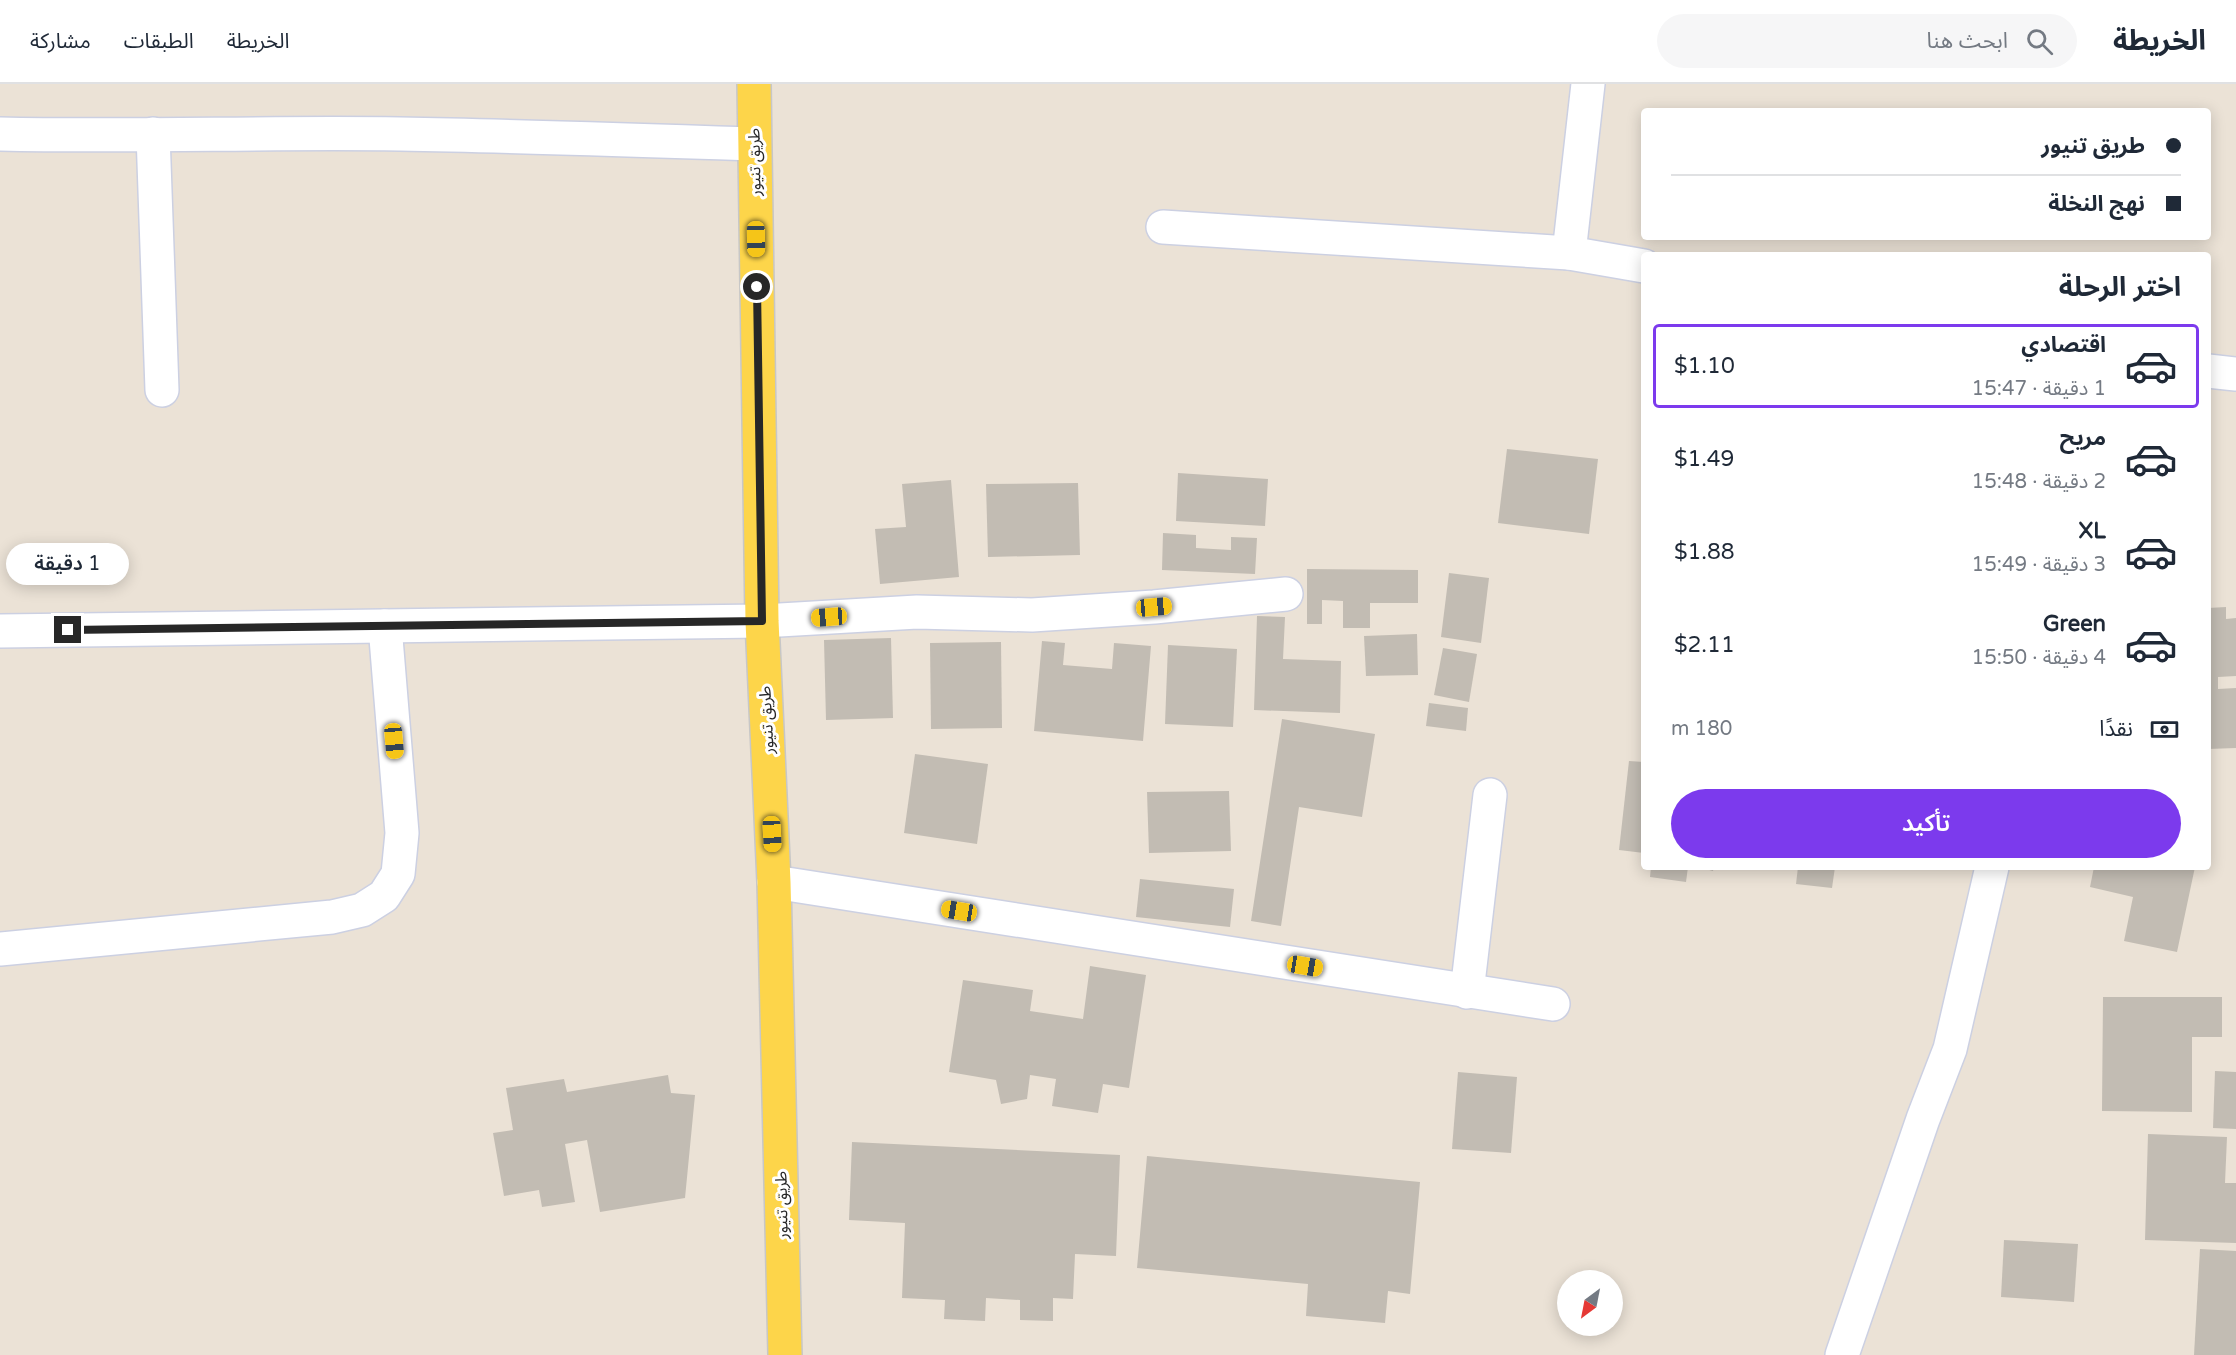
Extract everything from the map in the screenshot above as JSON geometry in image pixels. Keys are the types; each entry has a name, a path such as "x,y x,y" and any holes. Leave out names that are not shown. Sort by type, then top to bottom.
{"main road":[{"name":"طريق تنيور","path":"754,84 762,621 774,882 785,1355"}],"street":[{"path":"1569,253 1588,84"},
{"path":"0,134 76,136 400,134 754,144"},
{"path":"153,134 162,390"},
{"path":"1163,227 1569,253 1641,265"},
{"path":"2211,372 2236,374"},
{"path":"0,631 762,621 917,612 1032,615 1154,607 1286,594"},
{"path":"0,949 332,916 362,910 384,896 398,874 402,833 385,626"},
{"path":"1467,992 1490,795"},
{"path":"1842,1355 1923,1119 1950,1049 1991,870"},
{"path":"774,882 1553,1004"}],"building":[{"path":"1507,449 1598,459 1589,534 1498,523"},
{"path":"1178,473 1268,479 1265,526 1176,521"},
{"path":"951,480 959,577 880,584 875,529 906,527 902,484"},
{"path":"1078,483 1080,555 988,557 986,484"},
{"path":"1163,533 1196,535 1196,548 1231,550 1231,537 1257,538 1255,574 1162,570"},
{"path":"1307,569 1418,570 1418,603 1370,603 1370,628 1343,628 1343,601 1322,600 1322,624 1307,624"},
{"path":"1449,573 1489,578 1481,643 1441,637"},
{"path":"2226,607 2226,619 2236,618 2236,676 2218,677 2218,689 2236,688 2236,748 2211,749 2211,608"},
{"path":"1257,616 1285,617 1283,659 1341,661 1340,713 1254,710"},
{"path":"1417,634 1418,675 1366,676 1364,636"},
{"path":"891,638 893,718 826,720 824,640"},
{"path":"1042,641 1065,643 1063,665 1112,669 1114,643 1151,646 1143,741 1034,731"},
{"path":"1001,642 1002,728 931,729 930,643"},
{"path":"1168,645 1237,649 1233,727 1165,724"},
{"path":"1443,648 1477,654 1469,702 1434,695"},
{"path":"1429,703 1468,708 1466,731 1426,726"},
{"path":"1282,719 1375,734 1362,817 1299,807 1281,926 1251,921"},
{"path":"915,754 988,764 977,844 904,833"},
{"path":"1629,761 1641,762 1641,853 1619,850"},
{"path":"1229,791 1231,851 1149,853 1147,792"},
{"path":"1651,870 1688,870 1686,882 1650,877"},
{"path":"1798,870 1835,870 1832,888 1796,884"},
{"path":"2093,870 2194,870 2177,952 2124,941 2133,897 2090,887"},
{"path":"1140,879 1234,889 1230,927 1136,917"},
{"path":"1090,966 1146,975 1129,1088 1103,1084 1098,1113 1052,1106 1056,1079 1030,1075 1027,1099 1001,1104 996,1080 949,1072 963,980 1033,990 1030,1011 1083,1019"},
{"path":"2103,997 2222,997 2222,1037 2192,1037 2192,1112 2102,1111"},
{"path":"2215,1071 2236,1072 2236,1129 2213,1128"},
{"path":"1458,1072 1517,1077 1511,1153 1452,1149"},
{"path":"668,1075 671,1093 695,1095 685,1198 600,1212 587,1140 565,1144 575,1202 542,1207 539,1190 504,1196 493,1133 513,1130 506,1088 564,1079 567,1092"},
{"path":"2148,1134 2227,1137 2225,1183 2236,1183 2236,1243 2145,1240"},
{"path":"852,1142 1120,1155 1116,1256 1075,1254 1073,1299 1053,1298 1053,1321 1020,1320 1020,1300 986,1298 985,1321 944,1319 945,1300 902,1298 905,1223 849,1220"},
{"path":"1147,1156 1420,1182 1410,1294 1388,1291 1385,1323 1306,1316 1308,1284 1137,1268"},
{"path":"2004,1240 2078,1244 2074,1302 2001,1297"},
{"path":"2200,1249 2236,1251 2236,1355 2194,1355"}],"route":[{"path":"68,630 762,621 757,287"}]}
